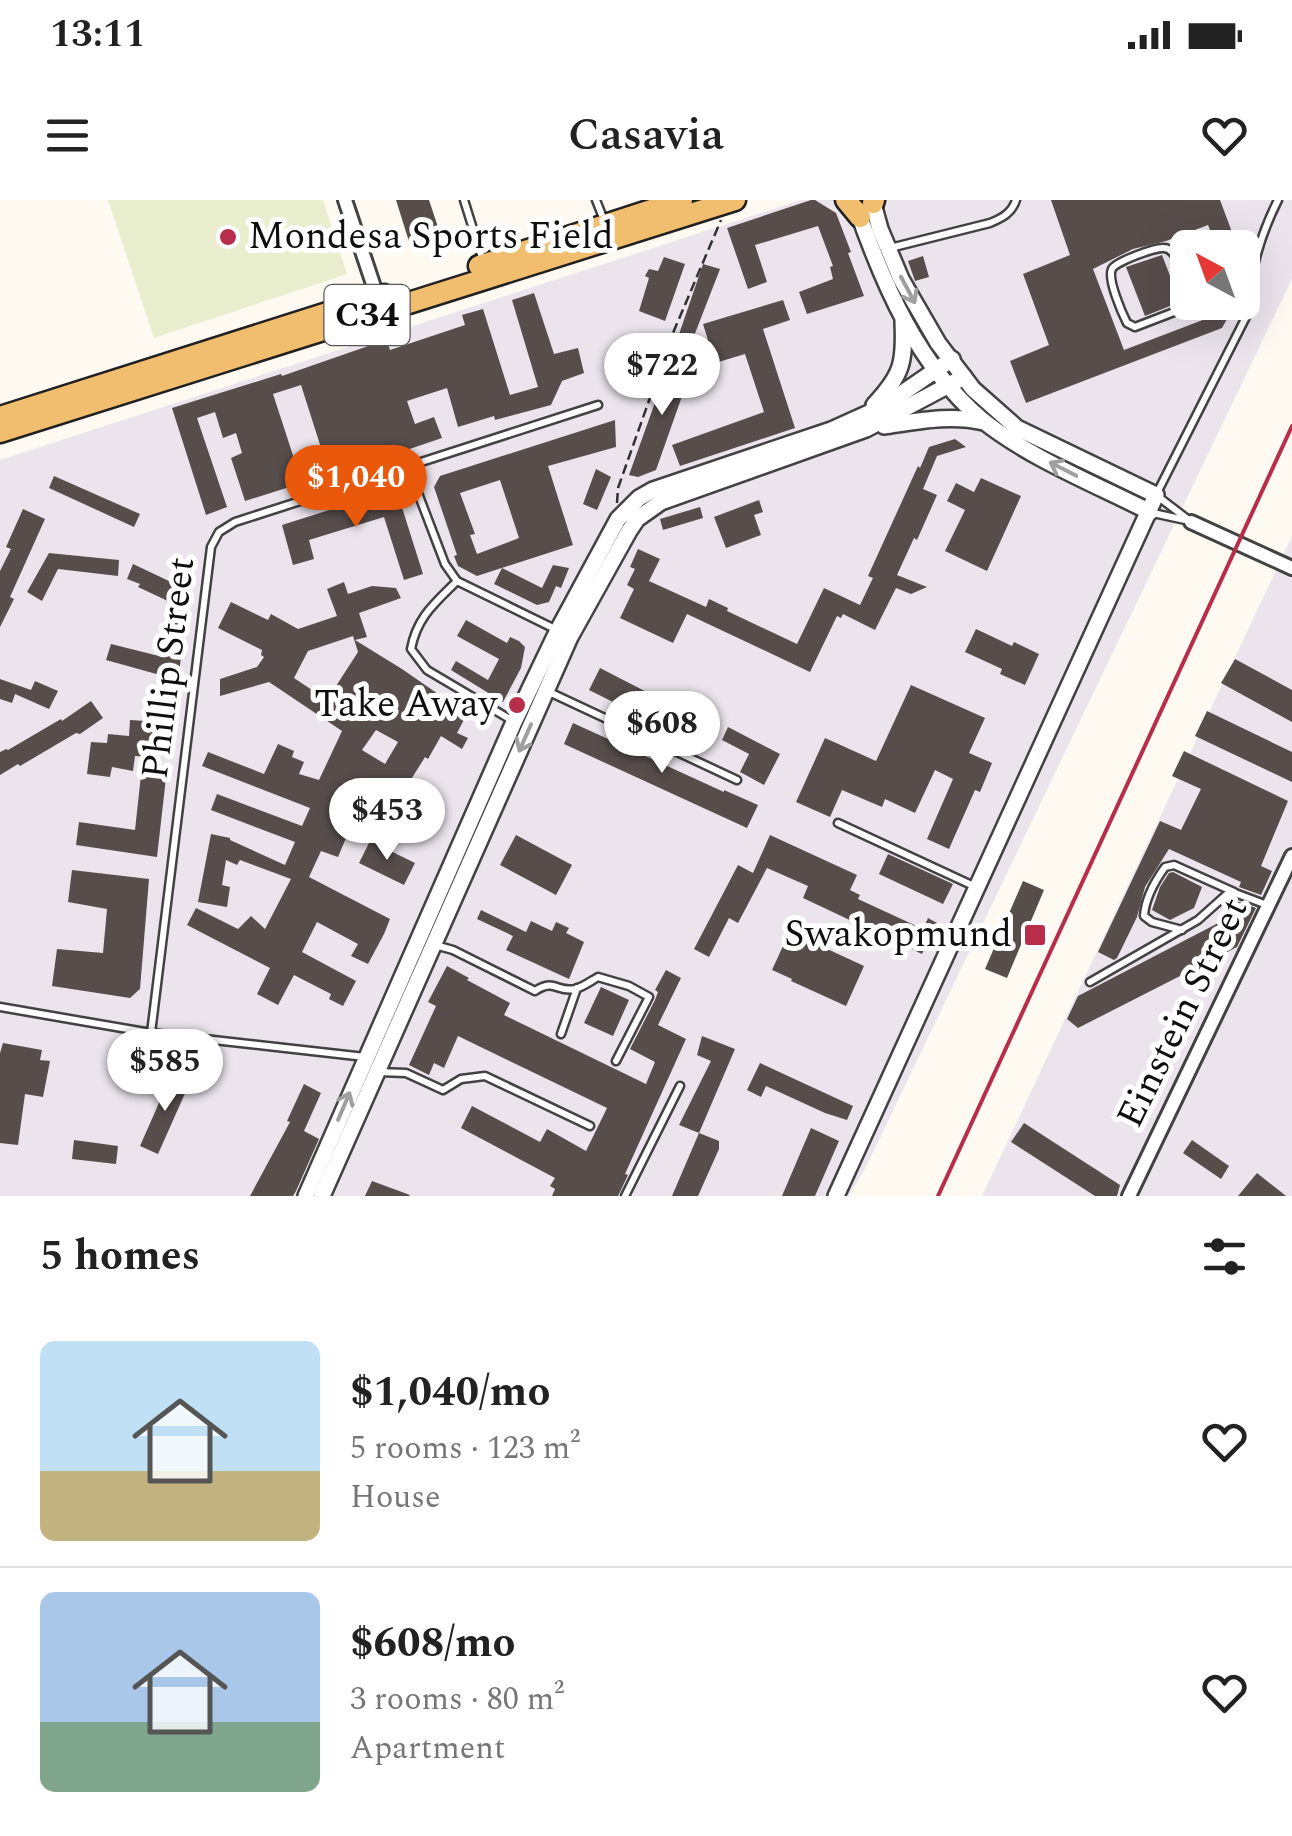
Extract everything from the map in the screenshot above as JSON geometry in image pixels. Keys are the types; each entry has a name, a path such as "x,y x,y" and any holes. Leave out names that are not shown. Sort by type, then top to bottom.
{"main road":[{"name":"C34","path":"0,432 380,304 484,264 682,200"},
{"path":"846,200 867,204"},
{"name":"C34","path":"0,417 732,201"}],"street":[{"path":"345,200 380,304"},
{"path":"836,1196 1156,495 1017,428 985,402 921,316 867,204"},
{"path":"867,204 877,263 903,321 936,371 984,422 1036,454 1150,512"},
{"path":"865,422 902,365 903,321"},
{"path":"865,422 952,359"},
{"path":"322,1196 514,722 636,519 660,502 865,422 950,386 964,376"},
{"path":"306,1196 434,944 546,691 564,633 618,519 653,490 831,430 865,422 970,418 984,422"},
{"path":"1191,522 1292,568"},
{"name":"Einstein Street","path":"1129,1196 1292,856"}],"lane":[{"path":"464,200 484,264"},
{"path":"596,200 605,224"},
{"path":"888,248 990,223 1014,208 1016,200"},
{"path":"1260,240 1278,200"},
{"path":"1170,250 1163,248 1120,262 1112,268 1110,276 1126,323 1135,326 1170,313"},
{"path":"1191,522 1156,495 1245,320"},
{"name":"Phillip Street","path":"151,1032 211,547 219,532 234,522 598,405"},
{"path":"408,467 445,564 457,581 564,633"},
{"path":"1150,512 1191,522"},
{"path":"457,581 414,630 411,649 427,670 514,722"},
{"path":"546,691 737,780"},
{"path":"838,823 978,888"},
{"path":"1182,930 1144,916 1150,894 1165,867 1174,866 1268,905"},
{"path":"1090,982 1182,930 1235,893"},
{"path":"434,944 535,991 545,984 569,990 598,977 649,997 616,1061"},
{"path":"561,1034 577,988"},
{"path":"0,1007 375,1063 443,1090 461,1079 485,1076 590,1126"},
{"path":"625,1196 680,1086"}],"path":[{"path":"618,519 618,488 672,333 732,201"}],"shaded area":[{"path":"801,200 1292,200 1292,279 849,1196 0,1196 0,460"},
{"path":"1292,536 1292,1196 982,1196"}],"green space":[{"name":"Mondesa Sports Field","path":"108,200 323,200 347,274 154,338"}],"building":[{"path":"396,200 429,200 442,239 411,248"},
{"path":"811,200 836,213 864,296 807,314 799,292 833,279 833,266 818,226 755,245 767,282 748,289 727,228"},
{"path":"1051,200 1220,200 1231,230 1210,230 1208,225 1195,230 1170,230 1170,239 1133,249 1093,269 1124,350 1203,320 1226,320 1222,328 1026,403 1010,361 1049,345 1023,274 1070,255"},
{"path":"1162,255 1170,276 1170,306 1145,316 1126,267"},
{"path":"923,256 929,277 915,281 908,261"},
{"path":"664,257 685,264 665,321 639,311 649,278 645,276 649,269 658,271"},
{"path":"703,264 720,269 694,336 675,346"},
{"path":"534,293 554,354 578,348 584,373 562,381 551,405 458,427 447,388 407,401 415,424 434,417 442,438 330,476 301,385 273,394 302,483 245,501 231,458 242,453 236,433 223,438 215,412 197,418 227,507 206,515 172,408 374,344 387,341 390,350 465,325 462,315 483,309 510,395 538,387 512,300"},
{"path":"783,300 790,320 763,329 795,428 680,466 672,445 764,412 745,354 715,363 703,324"},
{"path":"671,358 693,365 656,470 638,477 629,475"},
{"path":"615,420 616,447 548,466 573,545 477,576 458,566 454,556 457,555 434,487 440,476","holes":["500,480 519,538 477,554 470,535 475,534 460,493"]},
{"path":"955,439 966,447 937,456 923,489 937,495 897,575 927,587 911,594 896,588 875,630 843,614 841,618 837,616 810,672 687,614 673,643 620,618 634,589 627,585 638,549 660,559 649,581 706,607 709,599 797,644 824,588 860,605 873,578 868,576 918,466 929,447"},
{"path":"596,469 611,477 597,510 583,504"},
{"path":"54,476 140,514 134,527 49,488"},
{"path":"981,478 1021,496 987,571 945,551 965,510 947,501 956,483 974,492"},
{"path":"386,492 399,498 423,574 404,580 384,517 309,540 314,559 293,565 282,525"},
{"path":"759,500 763,512 754,515 761,535 726,548 714,517"},
{"path":"700,507 703,518 663,530 660,519"},
{"path":"23,509 45,519 0,627 0,571"},
{"path":"49,553 119,560 118,576 58,569 42,601 27,592"},
{"path":"133,564 190,591 178,680 106,660 111,644 163,657 170,602 127,579"},
{"path":"553,565 569,568 561,588 556,586 549,602 537,605 494,584 502,568 542,588"},
{"path":"344,582 348,594 372,586 396,588 401,598 359,613 367,637 355,640 467,714 457,733 468,738 462,749 441,736 428,759 425,757 410,781 428,794 417,810 371,779 338,857 321,851 309,877 390,919 384,934 368,964 351,956 358,944 317,922 302,952 356,981 343,1006 329,999 331,994 294,975 278,1005 257,994 270,968 187,925 196,908 238,929 251,916 265,929 291,879 240,860 237,865 226,860 222,885 230,887 227,907 198,902 211,834 230,838 285,865 295,842 211,810 217,794 302,826 310,808 202,766 208,752 264,774 278,744 294,751 292,757 304,762 299,774 319,780 342,731 269,682 220,696 220,679 257,667 264,657 262,650 218,628 231,602 268,620 271,614 298,629 337,616 327,589","holes":["353,636 358,652 327,700 294,678 308,651","376,730 398,742 385,764 362,750"]},
{"path":"466,620 507,643 510,637 525,647 521,668 503,702 451,670 456,661 488,680 499,659 457,636"},
{"path":"976,629 1039,654 1025,685 965,652"},
{"path":"1235,659 1292,690 1292,722 1221,683"},
{"path":"600,668 699,719 689,738 666,726 664,731 589,690"},
{"path":"0,679 31,690 35,681 58,691 49,709 15,694 12,703 0,699"},
{"path":"911,685 985,718 969,753 992,763 980,792 975,790 949,849 927,839 953,779 935,770 915,813 885,799 882,807 842,790 830,817 796,802 825,738 876,761"},
{"path":"91,701 103,718 0,775 0,752 62,721"},
{"path":"1207,711 1292,752 1292,782 1195,736"},
{"path":"130,720 162,722 159,757 135,756 133,771 112,767 110,777 87,774 91,742 107,743 108,734 129,736"},
{"path":"573,723 758,805 747,828 564,744"},
{"path":"728,727 780,754 764,785 740,772 749,754 722,740"},
{"path":"1184,751 1288,801 1261,866 1272,871 1261,895 1169,849 1145,887 1137,917 1114,960 1098,952 1160,821 1181,830 1201,789 1172,776"},
{"path":"141,775 166,778 157,857 76,845 79,822 135,830"},
{"path":"516,835 572,865 556,895 500,865"},
{"path":"770,835 857,875 850,890 860,895 858,899 923,929 928,918 937,923 922,954 803,898 808,886 767,868 738,923 729,918 709,957 694,949 738,865 753,873"},
{"path":"370,841 415,863 404,885 359,863"},
{"path":"888,854 953,884 943,904 879,874"},
{"path":"72,870 149,879 140,989 130,998 52,986 57,949 103,953 107,909 68,902"},
{"path":"1173,872 1202,887 1194,908 1170,920 1152,910 1160,887"},
{"path":"1023,881 1044,890 1007,978 985,969"},
{"path":"1234,900 1256,908 1237,947 1078,1028 1067,1019 1078,996 1222,921"},
{"path":"481,910 526,932 531,921 552,931 556,922 569,928 566,933 584,942 569,979 506,950 513,936 477,919"},
{"path":"788,935 864,966 846,1006 772,970"},
{"path":"447,966 510,1003 504,1015 646,1084 655,1062 630,1049 666,970 681,978 658,1025 686,1039 618,1196 552,1196 555,1189 550,1186 555,1178 461,1128 472,1106 540,1142 547,1129 586,1151 607,1108 458,1036 444,1068 434,1063 429,1075 409,1065 436,1006 428,1002"},
{"path":"601,987 629,1000 613,1036 584,1023"},
{"path":"702,1036 735,1049 699,1133 679,1125 711,1061 697,1055"},
{"path":"3,1043 42,1050 40,1060 50,1061 43,1097 25,1094 18,1145 0,1143"},
{"path":"760,1063 853,1106 847,1120 766,1086 761,1097 747,1090"},
{"path":"180,1075 191,1080 158,1154 140,1146 170,1078 177,1081"},
{"path":"304,1084 321,1093 304,1131 319,1139 296,1191 293,1196 250,1196 290,1122 287,1121"},
{"path":"1024,1123 1120,1185 1117,1196 1095,1196 1011,1142"},
{"path":"811,1128 839,1141 815,1196 782,1196"},
{"path":"699,1133 719,1141 719,1149 698,1196 672,1196"},
{"path":"74,1140 118,1146 116,1164 72,1159"},
{"path":"1192,1140 1229,1166 1221,1179 1183,1153"},
{"path":"1257,1173 1286,1196 1238,1196"},
{"path":"372,1181 410,1195 365,1196"}],"railway":[{"path":"938,1196 1292,426"}],"place":[{"name":"Mondesa Sports Field","path":"228,237"},
{"name":"Take Away","path":"517,705"},
{"name":"Swakopmund","path":"1035,935"}]}
